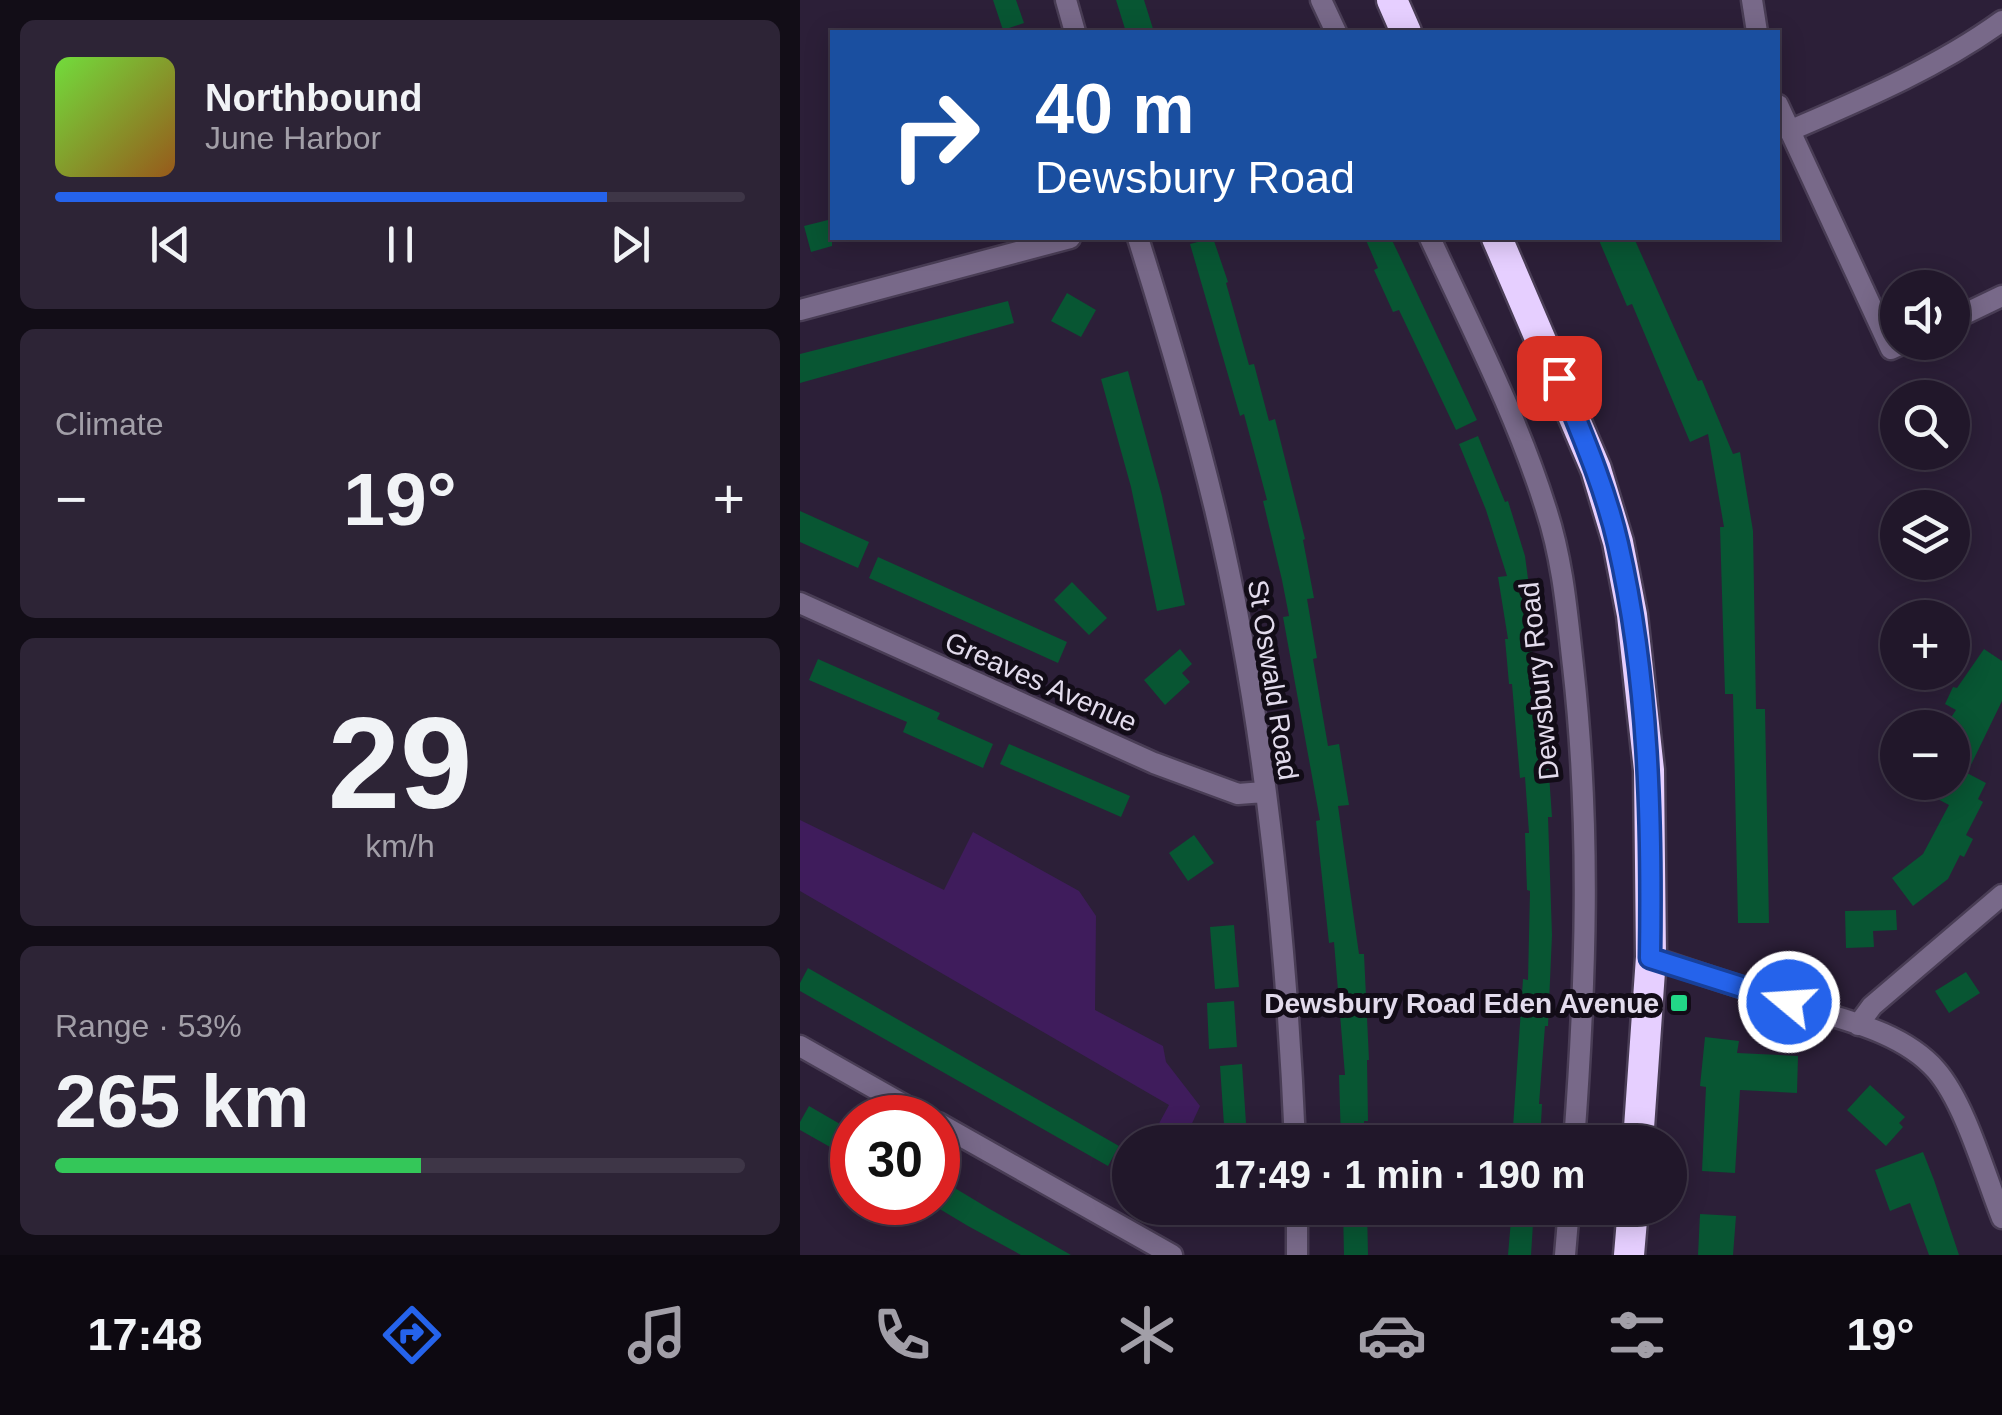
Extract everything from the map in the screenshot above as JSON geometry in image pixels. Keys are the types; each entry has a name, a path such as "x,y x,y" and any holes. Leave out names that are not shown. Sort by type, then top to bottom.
{"highway":[{"path":"1392,0 1405,30"},
{"path":"1498,240 1596,469 1618,542 1632,615 1650,770 1650,958 1639,1125"},
{"path":"1630,1255 1632,1225"}],"street":[{"path":"1066,0 1074,30"},
{"path":"1321,0 1335,30"},
{"path":"1752,0 1757,30"},
{"path":"1790,131 1888,88 1968,46 2002,20"},
{"path":"1780,109 1880,310"},
{"path":"800,310 1062,240"},
{"name":"St Oswald Road","path":"1139,240 1215,509 1250,682 1292,1057 1294,1125"},
{"name":"Dewsbury Road","path":"1431,240 1525,447 1564,579 1580,730 1586,864 1584,984 1575,1125"},
{"path":"1970,311 2002,296"},
{"name":"Greaves Avenue","path":"800,604 1154,763 1238,794 1264,792"},
{"path":"1858,1025 1872,1006 2002,896"},
{"path":"1650,958 1858,1025 1898,1040 1921,1055 1954,1095 2002,1218"},
{"path":"800,1046 886,1095"},
{"path":"960,1135 1172,1255"},
{"path":"1297,1225 1297,1255"},
{"path":"1565,1255 1568,1225"}],"shaded area":[{"path":"800,820 944,890 973,832 1079,891 1096,916 1095,1010 1163,1046 1166,1062 1200,1106 1191,1125 1158,1125 1169,1105 800,891"}],"building":[{"path":"993,0 1016,0 1024,23 1003,30"},
{"path":"1116,0 1144,0 1153,30 1125,30"},
{"path":"830,220 832,246 811,252 804,226"},
{"path":"1205,240 1214,240 1249,365 1254,364 1269,421 1275,419 1305,539 1314,598 1307,599 1317,658 1313,659 1328,746 1339,744 1349,805 1338,806 1359,954 1364,954 1369,1060 1368,1121 1364,1125 1340,1125 1339,1075 1345,1075 1334,942 1329,943 1316,821 1320,820 1283,617 1289,616 1263,501 1267,500 1244,414 1240,416 1190,244"},
{"path":"1366,240 1392,240 1477,420 1456,430 1399,310 1393,312 1374,270 1378,268"},
{"path":"1599,240 1635,240 1733,454 1740,452 1753,531 1756,709 1765,709 1769,923 1738,923 1733,694 1725,694 1720,527 1724,527 1708,434 1690,442 1632,304 1627,306"},
{"path":"1067,293 1096,310 1081,337 1051,321"},
{"path":"1008,301 1014,323 800,383 800,354"},
{"path":"1128,371 1162,496 1185,605 1157,611 1131,487 1101,379"},
{"path":"1478,436 1505,502 1508,501 1525,556 1533,617 1529,618 1536,699 1540,699 1552,817 1548,817 1552,935 1539,1104 1541,1125 1513,1125 1523,979 1528,980 1530,891 1525,777 1520,778 1508,639 1498,577 1507,576 1459,444"},
{"path":"800,511 869,542 858,568 800,542"},
{"path":"878,557 1067,642 1058,663 869,578"},
{"path":"1072,582 1107,618 1089,635 1054,600"},
{"path":"1180,649 1192,664 1182,673 1190,682 1165,705 1144,680"},
{"path":"1984,649 2002,661 2002,701 1970,767 1970,710 1956,710 1945,704 1952,690 1970,690 1970,669"},
{"path":"818,659 940,713 937,719 993,744 983,768 903,732 907,722 809,680"},
{"path":"1009,744 1130,796 1121,817 1000,764"},
{"path":"1970,775 1986,783 1978,799 1983,802 1966,835 1973,839 1964,857 1960,855 1948,879 1913,906 1892,878 1923,854 1949,805 1940,800 1970,800"},
{"path":"1194,835 1214,863 1188,881 1169,853"},
{"path":"1896,910 1897,930 1873,931 1874,947 1846,948 1845,911"},
{"path":"1234,925 1239,987 1215,989 1210,927"},
{"path":"808,968 1112,1142 1108,1166 800,991"},
{"path":"1966,972 1980,993 1949,1013 1935,991"},
{"path":"1234,1001 1237,1047 1209,1049 1207,1003"},
{"path":"1705,1037 1739,1041 1737,1053 1798,1056 1797,1093 1740,1090 1735,1173 1702,1171 1706,1087 1700,1086"},
{"path":"1242,1064 1246,1123 1224,1125 1220,1066"},
{"path":"1870,1085 1905,1117 1899,1123 1903,1127 1886,1146 1847,1110"},
{"path":"809,1106 830,1118 830,1147 800,1130"},
{"path":"1923,1152 1959,1255 1929,1255 1910,1203 1890,1211 1875,1170"},
{"path":"960,1191 1071,1255 1021,1255 960,1221"},
{"path":"1700,1214 1736,1216 1733,1255 1698,1255"},
{"path":"1343,1225 1367,1225 1368,1255 1344,1255"},
{"path":"1511,1225 1533,1225 1531,1255 1508,1255"}],"place":[{"name":"Dewsbury Road Eden Avenue","path":"1679,1003"}],"route":[{"path":"1559,378 1596,469 1618,542 1632,615 1650,770 1650,958 1789,1002"}]}
